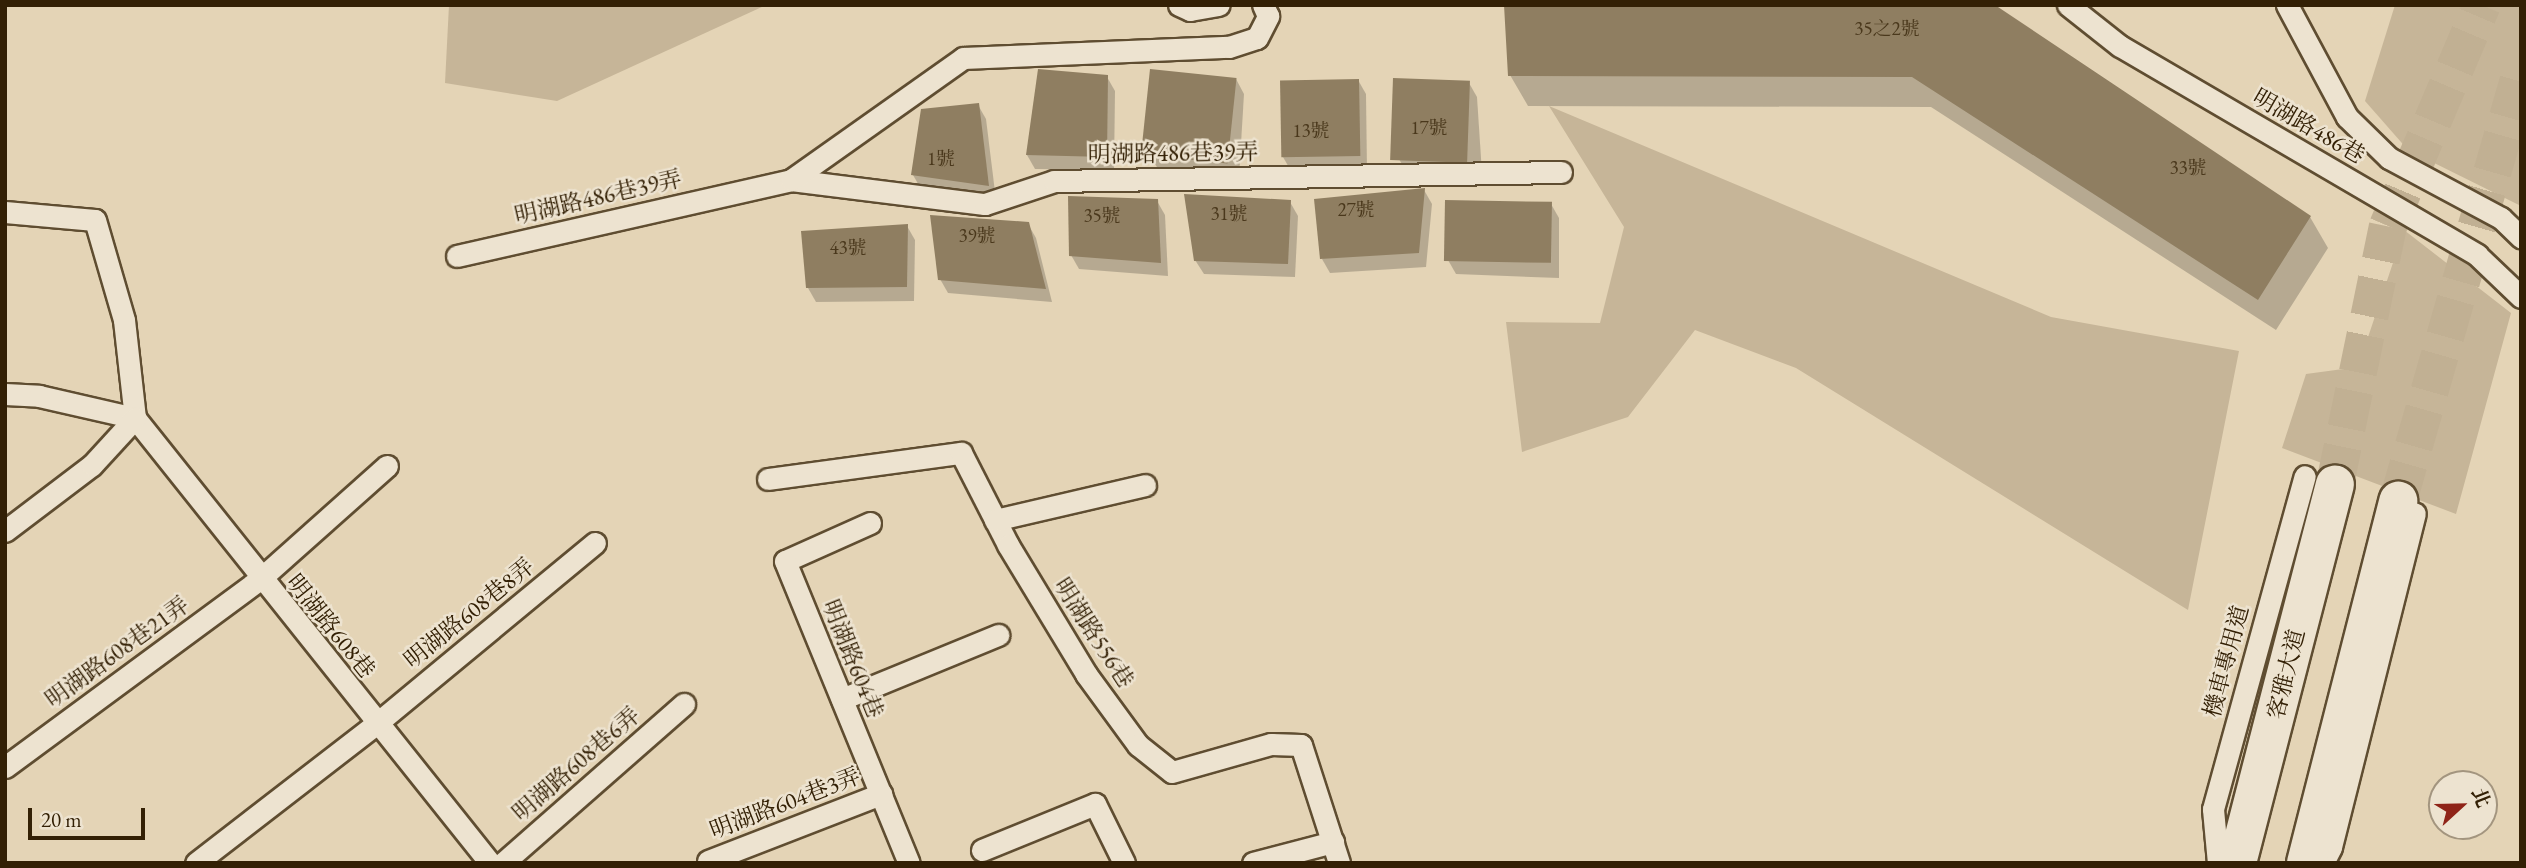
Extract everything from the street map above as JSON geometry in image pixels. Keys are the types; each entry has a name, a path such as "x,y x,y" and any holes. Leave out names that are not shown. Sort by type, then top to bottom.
{"street":[{"name":"客雅大道","path":"2237,863 2320,480"},
{"path":"2306,863 2406,507"}],"lane":[{"path":"1179,5 1190,10 1219,5"},
{"name":"明湖路486巷39弄","path":"791,180 963,58 1229,47 1257,38 1268,16 1263,5"},
{"name":"明湖路486巷","path":"2068,5 2120,46 2477,255 2521,297"},
{"path":"2287,5 2347,117 2389,158 2501,218 2521,237"},
{"name":"明湖路486巷39弄","path":"457,256 791,180 985,204 1054,181 1561,172"},
{"path":"5,212 95,220 124,320 135,418 92,465 5,531"},
{"path":"5,394 39,396 135,418"},
{"name":"明湖路608巷","path":"135,418 260,579 490,863"},
{"name":"明湖路556巷","path":"768,479 961,453 995,520 1086,674 1138,745 1172,772 1271,744 1301,746 1339,863"},
{"name":"明湖路608巷21弄","path":"5,767 260,579 387,466"},
{"name":"機車專用道","path":"2218,863 2213,809 2320,480"},
{"path":"995,520 1145,485"},
{"path":"2323,863 2331,847 2406,507"},
{"name":"明湖路604巷","path":"870,523 785,561 909,863"},
{"name":"明湖路608巷8弄","path":"196,863 376,724 595,543"},
{"path":"842,699 998,635"},
{"name":"明湖路608巷6弄","path":"503,863 684,704"},
{"name":"明湖路604巷3弄","path":"708,861 881,794"},
{"path":"982,850 1095,804 1124,863"},
{"path":"1253,863 1333,842"}],"shaded area":[{"path":"449,5 766,5 557,101 445,83"},
{"path":"2395,5 2521,5 2521,206 2408,150 2365,101"},
{"path":"1549,106 2051,317 2239,351 2188,610 1796,368 1695,330 1628,417 1522,452 1506,322 1600,323 1624,227"},
{"path":"2404,230 2511,313 2456,514 2282,448 2306,374 2358,367"}],"building":[{"path":"1504,5 1995,5 2311,216 2258,300 1912,77 1508,76"},
{"path":"1038,69 1108,75 1107,157 1026,155"},
{"path":"1150,69 1237,78 1228,164 1141,155"},
{"path":"1393,78 1470,81 1467,163 1390,160"},
{"path":"1359,79 1360,156 1281,157 1280,80"},
{"path":"979,103 989,186 911,175 921,109"},
{"path":"1425,188 1419,253 1320,259 1314,199"},
{"path":"1184,194 1291,200 1288,264 1194,261"},
{"path":"1068,196 1158,199 1161,263 1069,256"},
{"path":"1445,200 1552,202 1551,263 1444,261"},
{"path":"930,215 1029,222 1046,289 938,280"},
{"path":"908,224 907,287 806,288 801,231"}],"tunnel":[{"path":"2335,484 2388,226 2482,5"},
{"path":"2398,501 2521,72"}]}
